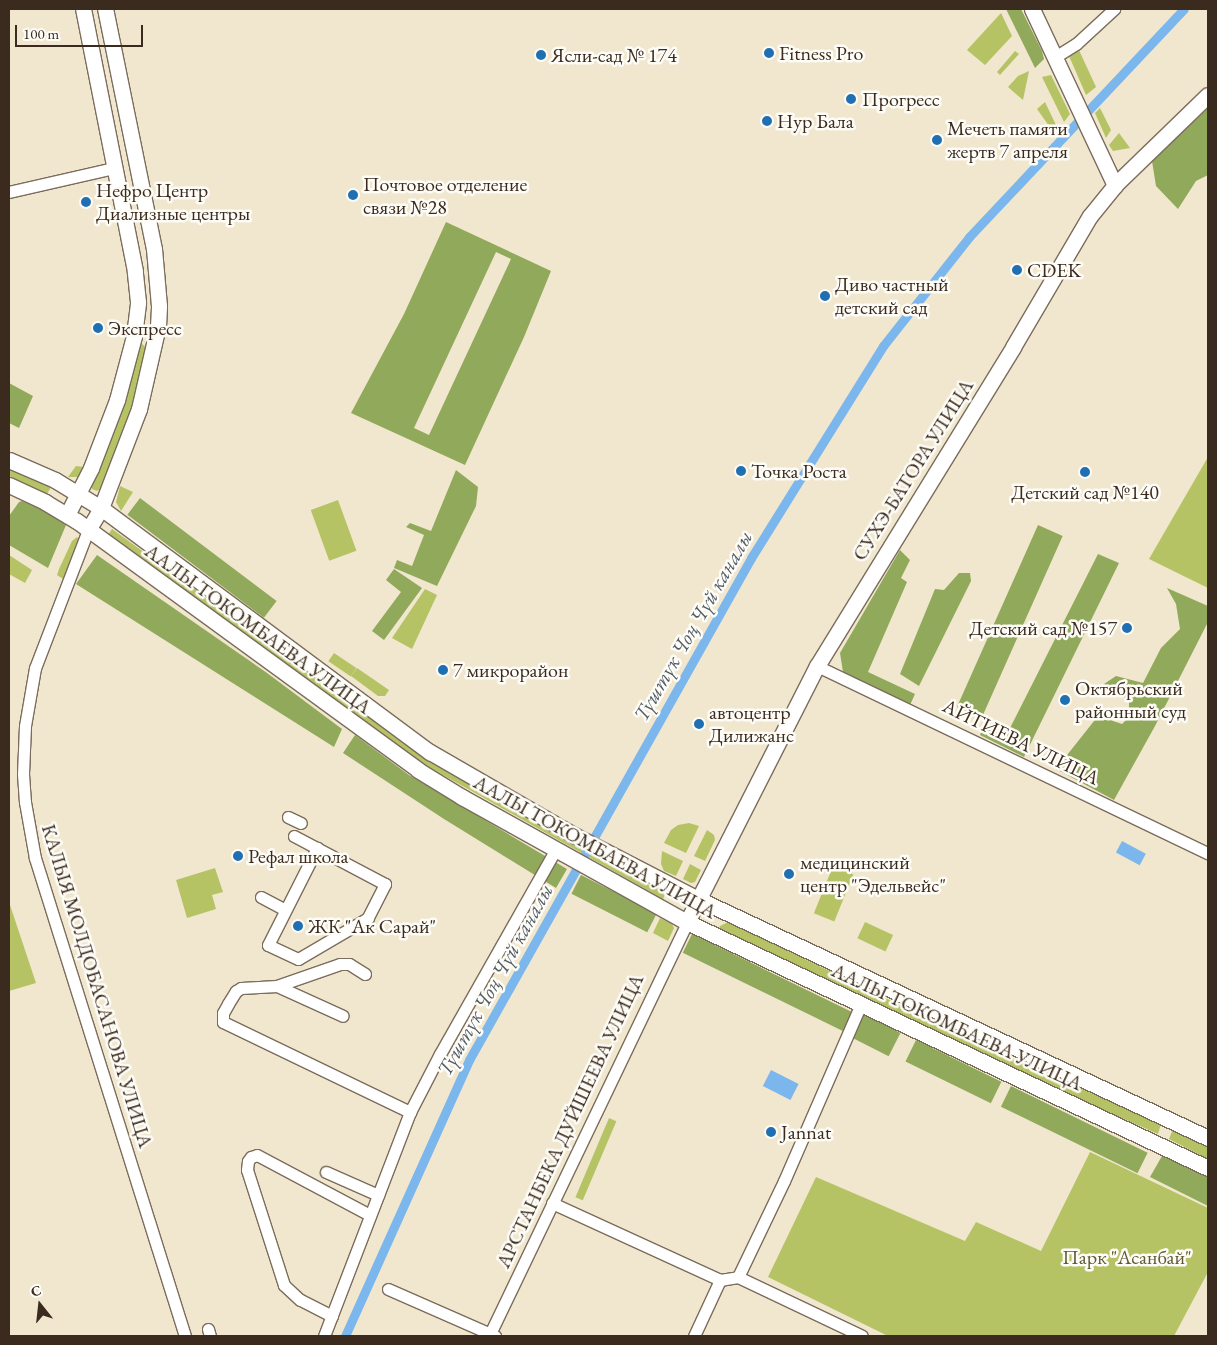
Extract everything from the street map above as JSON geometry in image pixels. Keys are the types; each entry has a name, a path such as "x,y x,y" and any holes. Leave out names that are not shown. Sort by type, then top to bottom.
{"main road":[{"path":"68,515 91,468 117,400 134,336 138,288 83,9"},
{"path":"88,530 101,508 139,409 155,339 159,306 157,270 105,9"},
{"path":"1032,9 1115,185"},
{"name":"СУХЭ-БАТОРА УЛИЦА","path":"687,922 700,900 732,832 817,666 1008,355 1090,216 1115,185 1208,95"},
{"path":"134,336 155,339"},
{"name":"ААЛЫ ТОКОМБАЕВА УЛИЦА","path":"9,460 55,480 101,508 430,752 574,835 700,900 1208,1138"},
{"name":"ААЛЫ ТОКОМБАЕВА УЛИЦА","path":"9,485 68,515 418,770 462,797 687,922 1208,1168"}],"street":[{"path":"1055,57 1076,44 1114,9"},
{"path":"9,192 114,168"},
{"name":"КАЛЫЯ МОЛДОБАСАНОВА УЛИЦА","path":"88,530 47,632 31,686 23,749 25,802 35,858 185,1336"},
{"name":"АЙТИЕВА УЛИЦА","path":"817,666 1208,853"},
{"path":"288,817 300,823"},
{"path":"294,836 317,848 385,884 368,918 298,959 268,945 317,848"},
{"path":"324,1336 410,1112 440,1054 560,851"},
{"path":"261,897 285,910"},
{"name":"АРСТАНБЕКА ДУЙШЕЕВА УЛИЦА","path":"491,1335 687,922"},
{"path":"365,974 349,964 340,964 277,986 242,988 236,992 222,1014 223,1022 410,1112"},
{"path":"277,986 343,1016"},
{"path":"738,1277 784,1181 862,1004"},
{"path":"332,1316 300,1300 284,1285 246,1170 248,1161 251,1156 257,1155 370,1215"},
{"path":"326,1172 378,1195"},
{"path":"552,1203 720,1280 738,1277 862,1336"},
{"path":"694,1336 720,1280"},
{"path":"388,1289 491,1335"}],"green space":[{"path":"1006,9 1021,9 1042,51 1044,59 1035,68"},
{"path":"1001,13 1012,36 985,65 967,50"},
{"path":"1078,48 1096,87 1086,95 1069,56"},
{"path":"1015,51 1019,54 1000,75 997,72"},
{"path":"1029,71 1023,100 1008,87 1018,76"},
{"path":"1051,75 1070,114 1064,122 1042,77"},
{"path":"1045,102 1056,125 1049,126 1037,109"},
{"path":"1100,108 1111,130 1106,138 1095,113"},
{"path":"1208,108 1208,175 1196,181 1178,209 1156,186 1152,161"},
{"path":"1119,133 1130,148 1113,151 1109,145"},
{"path":"446,222 551,271 524,337 465,465 351,413 404,314","holes":["496,252 511,259 429,435 414,428"]},
{"path":"142,344 147,348 130,412 101,489 97,491 92,489 92,484 121,409 139,346"},
{"path":"9,383 33,396 19,428 9,423"},
{"path":"1208,457 1208,588 1149,559"},
{"path":"76,466 84,467 79,477 68,477"},
{"path":"9,468 51,487 47,494 9,476"},
{"path":"456,470 478,487 476,506 437,586 394,568 397,560 412,566 424,535 406,527 410,523 431,531"},
{"path":"120,486 133,492 121,511 116,502"},
{"path":"140,498 277,601 264,618 127,515"},
{"path":"338,500 356,551 329,561 311,510"},
{"path":"22,501 47,512 66,525 48,568 9,545 9,516 19,502"},
{"path":"1038,525 1063,536 982,718 957,707"},
{"path":"112,529 427,757 666,893 663,899 420,762 108,535"},
{"path":"77,537 80,541 67,579 63,579 57,575 59,569 72,541"},
{"path":"900,550 910,560 901,578 907,582 868,672 915,694 910,705 843,672 840,653"},
{"path":"1098,554 1119,563 1024,757 980,735 984,725 1006,736"},
{"path":"9,555 32,570 25,583 9,574"},
{"path":"97,555 267,673 342,729 334,747 76,584"},
{"path":"394,569 422,588 384,640 372,631 401,592 386,580"},
{"path":"959,573 970,573 971,581 919,686 900,674 935,589 944,590"},
{"path":"1167,588 1208,606 1208,622 1155,726 1114,800 1056,769 1098,716 1122,724 1129,717 1129,700 1104,684 1116,676 1143,683 1161,648 1180,629 1176,604"},
{"path":"425,589 437,595 412,649 392,638"},
{"path":"334,653 356,668 351,676 328,661"},
{"path":"357,668 389,690 385,696 378,696 351,676"},
{"path":"355,735 409,775 567,869 556,888 444,819 343,753"},
{"path":"689,823 699,826 686,853 664,843 671,830 678,825"},
{"path":"707,830 714,835 715,840 705,861 694,856"},
{"path":"662,851 683,861 676,876 664,871 661,864"},
{"path":"690,864 701,870 695,882 691,883 683,879"},
{"path":"833,866 853,874 834,922 814,913"},
{"path":"215,868 223,892 212,895 216,909 187,918 176,880"},
{"path":"581,875 657,914 647,932 571,894"},
{"path":"9,902 36,983 9,991"},
{"path":"660,918 672,924 674,928 668,941 653,933"},
{"path":"728,922 991,1049 1161,1124 1158,1134 935,1035 719,929 720,926"},
{"path":"865,922 893,935 885,951 857,938"},
{"path":"692,934 852,1012 843,1031 683,953"},
{"path":"863,1014 900,1033 889,1056 851,1037"},
{"path":"916,1040 1001,1082 991,1103 905,1062"},
{"path":"1011,1086 1148,1153 1138,1173 1001,1107"},
{"path":"609,1118 616,1121 583,1200 575,1197"},
{"path":"1173,1129 1208,1147 1208,1159 1169,1139"},
{"name":"Парк \"Асанбай\"","path":"1090,1152 1208,1208 1208,1272 1174,1336 888,1336 768,1277 816,1177 965,1241 976,1222 1041,1251"},
{"path":"1162,1156 1208,1177 1208,1206 1150,1177"}],"water":[{"path":"1122,841 1146,854 1140,865 1116,852"},
{"path":"771,1070 799,1084 790,1100 763,1086"}],"waterway":[{"name":"Түштүк Чоң Чүй каналы","path":"345,1336 469,1060 751,558 883,346 969,237 1184,9"}],"place":[{"name":"Fitness Pro","path":"769,53"},
{"name":"Ясли-сад № 174","path":"541,55"},
{"name":"Прогресс","path":"851,99"},
{"name":"Нур Бала","path":"767,121"},
{"name":"Мечеть памяти жертв 7 апреля","path":"937,140"},
{"name":"Почтовое отделение связи №28","path":"353,195"},
{"name":"Нефро Центр Диализные центры","path":"86,202"},
{"name":"CDEK","path":"1017,270"},
{"name":"Диво частный детский сад","path":"825,296"},
{"name":"Экспресс","path":"98,328"},
{"name":"Точка Роста","path":"741,471"},
{"name":"Детский сад №140","path":"1085,472"},
{"name":"Детский сад №157","path":"1127,628"},
{"name":"7 микрорайон","path":"443,670"},
{"name":"Октябрьский районный суд","path":"1065,700"},
{"name":"автоцентр Дилижанс","path":"699,724"},
{"name":"Рефал школа","path":"238,856"},
{"name":"медицинский центр \"Эдельвейс\"","path":"789,874"},
{"name":"ЖК \"Ак Сарай\"","path":"298,926"},
{"name":"Jannat","path":"771,1132"}]}
